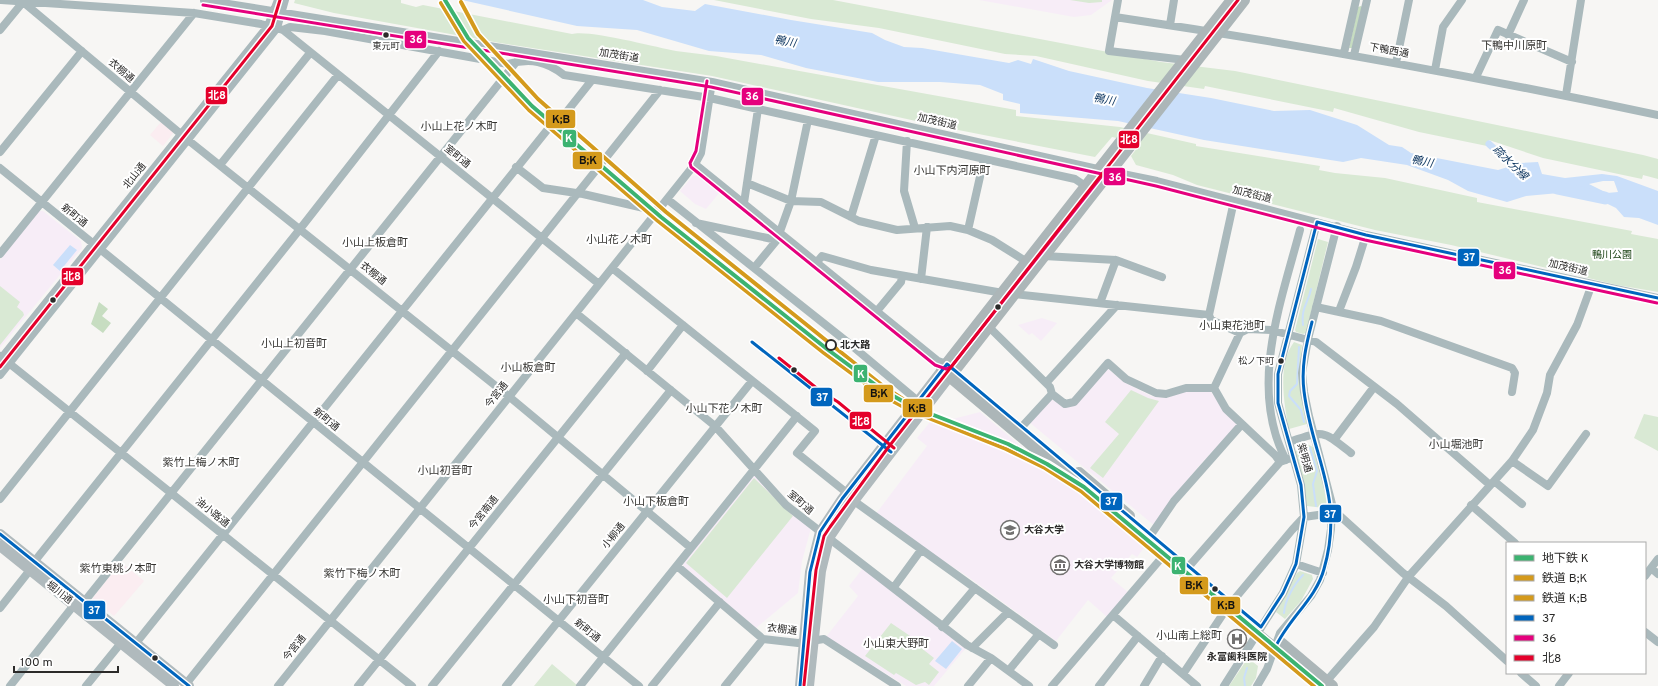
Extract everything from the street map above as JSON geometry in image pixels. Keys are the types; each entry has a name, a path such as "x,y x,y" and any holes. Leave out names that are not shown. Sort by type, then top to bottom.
{"highway":[{"path":"1213,31 1232,0"},
{"path":"946,368 1009,294 1044,256 1106,170 1187,63 1213,31 1244,0"},
{"path":"946,368 989,327 1027,262 1087,187 1106,170"},
{"path":"946,368 1325,685"},
{"path":"1149,538 1164,555 1187,569"}],"main road":[{"path":"800,686 821,571 824,535 847,493 918,401 946,368"},
{"path":"824,535 854,501 946,368"},
{"name":"堀川通","path":"0,534 32,566 124,639 168,681 187,685"},
{"name":"堀川通","path":"0,546 32,566"},
{"name":"堀川通","path":"124,639 136,644 168,681"},
{"path":"809,641 809,686"}],"street":[{"path":"1,0 194,13 280,29 290,27 325,31 508,64 527,60 550,64 564,75 710,98 758,108 1075,179 1087,187"},
{"name":"加茂街道","path":"204,0 712,82 1157,181 1366,234 1658,298"},
{"name":"北山通","path":"227,85 280,29 278,0"},
{"name":"北山通","path":"0,374 3,359 50,305 227,85 285,0"},
{"path":"1118,0 1109,51 1187,63"},
{"path":"1170,25 1174,0"},
{"path":"1344,53 1356,0"},
{"path":"1354,55 1367,0"},
{"path":"1396,62 1409,0"},
{"path":"1435,70 1443,27 1462,0"},
{"path":"1508,35 1524,0"},
{"path":"1566,95 1581,0"},
{"path":"0,30 23,2"},
{"name":"衣棚通","path":"23,2 220,166 509,396 691,548"},
{"path":"0,254 194,13"},
{"name":"下鴨西通","path":"1115,17 1213,31 1396,62 1658,114"},
{"name":"室町通","path":"280,29 599,284"},
{"path":"1476,77 1498,30 1572,62"},
{"path":"0,152 82,51"},
{"path":"0,608 439,51"},
{"path":"220,166 310,52"},
{"path":"10,686 171,493 517,61"},
{"path":"0,499 338,76"},
{"path":"136,644 516,167 552,124 557,124 592,80"},
{"name":"今宮通","path":"278,686 695,164 701,153 712,82"},
{"path":"187,685 273,574 660,90"},
{"path":"744,203 758,108"},
{"path":"754,268 779,236 790,201 808,120"},
{"path":"851,217 876,135"},
{"path":"907,141 904,191 915,228"},
{"path":"968,230 984,159"},
{"path":"695,164 744,203 779,236 817,262 946,368"},
{"path":"516,167 543,188 589,196 657,212"},
{"name":"新町通","path":"1,171 42,202 161,298 261,381 639,686"},
{"path":"747,183 790,201 821,202 859,222 898,230 950,226 968,230 992,240 1027,262"},
{"path":"667,199 918,401"},
{"path":"1234,201 1209,315 1211,320 1240,333"},
{"name":"紫明通","path":"1224,686 1283,593 1296,564 1304,517 1301,485 1286,460 1289,442 1278,403 1278,374 1317,222"},
{"path":"696,223 779,236"},
{"name":"紫明通","path":"1257,686 1267,669 1280,633 1311,596 1320,580 1329,543 1332,504 1304,392 1302,373 1308,339 1337,226"},
{"path":"922,279 927,228"},
{"path":"1286,460 1282,453 1270,407 1269,356 1273,331 1300,230"},
{"path":"1339,311 1356,267 1366,234"},
{"path":"817,262 822,256 902,276 1009,294 1209,315"},
{"path":"1044,256 1116,260 1162,277"},
{"path":"1100,303 1116,260"},
{"path":"612,268 815,431 797,453 847,493"},
{"path":"877,311 901,282 902,276"},
{"path":"1325,685 1374,627 1409,576 1512,461 1533,430 1547,393 1550,375 1577,325 1592,284"},
{"path":"1046,383 1117,305"},
{"path":"1316,308 1339,311 1420,334 1512,368 1515,373 1512,392"},
{"name":"室町通","path":"576,313 715,426 786,505 894,587 942,626 972,648 991,658 1029,686"},
{"path":"647,371 683,325"},
{"path":"989,327 1046,383 1052,394 1065,404 1072,403 1108,363 1126,379 1156,393 1166,394 1186,388 1214,388"},
{"path":"1214,388 1240,333 1248,329 1273,331 1316,342 1396,404 1492,483 1522,504"},
{"name":"今宮南通","path":"358,686 626,354"},
{"name":"油小路通","path":"3,359 412,686"},
{"name":"小柳通","path":"506,686 752,381"},
{"path":"1334,440 1374,387"},
{"path":"1214,388 1226,409 1275,455 1286,460"},
{"path":"432,686 671,390"},
{"path":"1020,429 1052,394"},
{"path":"580,686 797,416"},
{"path":"1149,538 1174,501 1242,424"},
{"path":"1289,442 1314,434 1328,435 1351,453"},
{"path":"1512,461 1548,486 1586,434"},
{"path":"1187,569 1286,460"},
{"path":"854,501 1054,645"},
{"path":"1471,505 1514,542"},
{"path":"1183,674 1229,605 1304,517 1332,513 1339,515 1446,606 1506,660"},
{"path":"894,587 921,550"},
{"path":"1052,686 1164,555"},
{"path":"1646,575 1658,559"},
{"path":"1296,564 1322,573"},
{"name":"衣棚通","path":"676,566 763,639 798,642 824,639 897,686"},
{"path":"1651,568 1658,574"},
{"path":"942,626 974,588"},
{"path":"652,686 720,602"},
{"path":"972,648 1008,612"},
{"path":"1113,615 1197,686"},
{"path":"1646,633 1658,642"},
{"path":"1008,670 1039,634"},
{"path":"1099,686 1138,636"},
{"path":"86,686 124,639"},
{"path":"725,686 763,639"},
{"path":"1144,686 1162,656"},
{"path":"968,686 991,658"},
{"path":"1522,674 1536,686"},
{"path":"1559,686 1568,674"},
{"path":"879,686 884,679"}],"shaded area":[{"path":"979,0 1112,0 1091,15 1074,17"},
{"path":"161,122 174,132 163,146 150,135"},
{"path":"699,175 720,192 706,209 695,204 680,191 693,176"},
{"path":"39,211 43,211 81,241 82,248 0,348 0,260"},
{"path":"1042,318 1057,323 1041,341 1032,333 1029,335 1018,325"},
{"path":"1108,369 1124,382 1151,396 1167,398 1188,389 1208,390 1237,425 1198,467 1155,526 1029,422 1051,399 1062,406"},
{"name":"大谷大学","path":"980,412 1144,548 1137,557 1132,554 1111,578 1129,593 1107,617 1088,600 1056,641 967,576 875,515 927,446 917,438 935,416 946,423 949,420"},
{"path":"753,475 756,475 811,528 802,561 798,593 756,628 683,566 684,560"},
{"path":"121,562 144,581 114,616 92,599"},
{"path":"863,568 966,648 934,686 906,686 826,637 858,596 849,586"}],"green space":[{"name":"鴨川公園","path":"295,0 401,0 401,3 416,7 423,5 572,34 580,33 606,36 676,51 716,56 1016,110 1016,116 1120,127 1196,144 1196,146 1320,166 1319,170 1385,178 1477,198 1477,202 1632,231 1631,234 1658,239 1658,292 1617,285 1451,245 1375,230 1197,185 1173,175 1136,165 1131,156 1141,143 1112,137 1095,157 943,127 712,76 500,43 334,13 294,3"},
{"path":"714,0 833,0 1161,62 1235,71 1643,155 1658,159 1658,179 1643,175 1642,179 1543,158 1489,140 1487,146 1419,132 1334,108 1333,112 1205,86 1204,89 1148,81 1036,56 1005,54 879,28 811,19"},
{"path":"1070,0 1102,0 1102,2 1089,3"},
{"path":"1361,6 1352,48 1349,48 1358,7"},
{"path":"1318,239 1328,242 1306,333 1303,334 1296,332 1295,330"},
{"path":"0,286 20,302 17,307 23,312 24,315 0,345"},
{"path":"99,302 108,309 102,316 111,323 103,333 91,324"},
{"path":"1294,342 1302,345 1301,385 1307,424 1289,429 1283,385 1285,362"},
{"path":"1131,390 1148,398 1159,401 1103,478 1090,468 1119,434 1105,422"},
{"path":"1644,414 1658,417 1658,451 1634,438"},
{"path":"1307,444 1313,447 1327,501 1324,508 1307,506 1304,482 1295,452 1297,449"},
{"path":"754,478 793,516 727,598 686,563"},
{"path":"1300,571 1312,575 1313,579 1301,601 1285,619 1276,612 1297,573"},
{"path":"891,623 922,644 920,647 934,658 929,664 939,672 929,685 925,682 916,685 896,673 894,675 865,656"},
{"path":"1248,658 1258,666 1256,678 1251,686 1229,686"},
{"path":"552,664 577,685 577,686 534,686"}],"water":[{"path":"462,0 643,0 662,7 695,11 705,4 872,33 885,40 904,47 922,48 1009,63 1018,60 1031,64 1033,59 1069,71 1147,88 1211,98 1274,111 1310,110 1357,125 1389,145 1402,147 1411,153 1498,170 1521,163 1538,162 1542,174 1565,178 1602,174 1617,176 1658,191 1658,225 1639,218 1624,217 1616,208 1581,191 1526,196 1507,202 1468,191 1448,180 1407,165 1361,158 1343,162 1204,140 1118,121 1020,113 1020,104 1003,100 1003,94 980,85 940,82 878,82 806,68 761,55 709,51 637,30 577,26","holes":["1603,181 1614,181 1618,192 1607,193 1589,184"]},
{"path":"70,245 77,250 60,271 53,265"},
{"path":"952,641 962,649 946,669 935,661"}],"waterway":[{"name":"疏水分線","path":"1489,144 1518,171"},
{"name":"鴨川","path":"1557,188 1605,198"},
{"path":"1303,325 1303,314 1311,289"},
{"path":"1299,347 1297,384 1290,391 1289,396 1301,410 1304,422"},
{"path":"1310,448 1317,471 1313,484 1316,506"},
{"path":"1284,613 1290,592 1303,575"},
{"path":"1245,686 1244,678 1247,668"}],"metro line":[{"name":"K","path":"445,0 468,38 532,106 661,217 827,349 881,389 913,407 1008,444 1047,464 1084,487 1322,686"}],"rail line":[{"name":"K;B","path":"461,2 478,34 538,99 666,212 883,386 915,407 1007,444 1049,464 1085,487 1321,686"},
{"name":"B;K","path":"441,3 464,41 529,110 658,221 824,353 878,393 911,411 1006,449 1045,468 1081,491 1314,686"}],"transit line":[{"name":"北8","path":"0,367 272,26 280,0"},
{"name":"北8","path":"804,685 816,570 824,536 887,449 1238,0"},
{"name":"36","path":"203,5 711,87 1156,186 1365,240 1657,303"},
{"name":"36","path":"707,81 696,151 690,163 691,167 935,365 946,369 951,367 1105,172"},
{"name":"37","path":"800,686 810,572 820,532 842,499 947,364 1261,627 1283,593 1296,564 1304,517 1301,485 1278,403 1278,374 1317,222 1366,235 1658,298"},
{"name":"37","path":"1239,619 1275,648 1287,628 1315,590 1324,569 1329,543 1331,520 1329,498 1308,415 1303,382 1305,356 1312,322"},
{"name":"37","path":"752,342 891,452"},
{"name":"北8","path":"779,358 819,390 838,402 894,448"},
{"name":"37","path":"0,534 189,686"}],"place":[{"name":"東元町","path":"386,35"},
{"name":"北大路","path":"831,345"},
{"name":"松ノ下町","path":"1281,361"},
{"name":"大谷大学","path":"1010,530"},
{"name":"大谷大学博物館","path":"1060,565"},
{"name":"永富歯科医院","path":"1237,639"}],"district":[{"name":"下鴨中川原町","path":"1514,46"},
{"name":"小山上花ノ木町","path":"459,127"},
{"name":"小山下内河原町","path":"952,171"},
{"name":"小山花ノ木町","path":"619,240"},
{"name":"小山上板倉町","path":"375,243"},
{"name":"小山東花池町","path":"1232,326"},
{"name":"小山上初音町","path":"294,344"},
{"name":"小山板倉町","path":"528,368"},
{"name":"小山下花ノ木町","path":"724,409"},
{"name":"小山堀池町","path":"1456,445"},
{"name":"紫竹上梅ノ木町","path":"201,463"},
{"name":"小山初音町","path":"445,471"},
{"name":"小山下板倉町","path":"656,502"},
{"name":"紫竹東桃ノ本町","path":"118,569"},
{"name":"紫竹下梅ノ木町","path":"362,574"},
{"name":"小山下初音町","path":"576,600"},
{"name":"小山南上総町","path":"1189,636"},
{"name":"小山東大野町","path":"896,644"}]}
